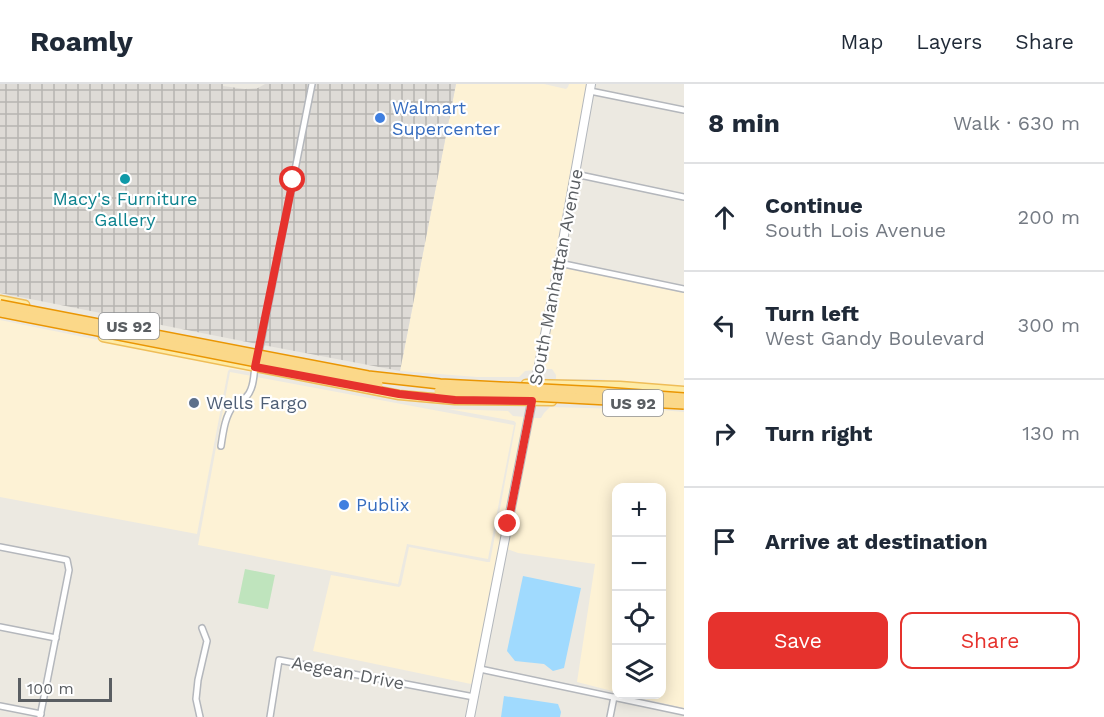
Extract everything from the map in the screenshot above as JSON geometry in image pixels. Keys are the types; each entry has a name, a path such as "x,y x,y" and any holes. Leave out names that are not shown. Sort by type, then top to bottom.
{"highway":[{"path":"0,305 368,376 440,384 684,395"},
{"path":"0,314 367,383 439,391 684,406"}],"main road":[{"name":"South Manhattan Avenue","path":"470,717 536,384 591,87"},
{"name":"US 92","path":"0,300 392,377 461,383 620,386 684,395"},
{"path":"0,305 41,314 56,311"},
{"name":"US 92","path":"0,314 356,387 429,398 684,406"},
{"path":"74,331 82,329 238,360 249,358 259,352"},
{"path":"255,367 266,360 280,360 334,370 343,369"},
{"path":"356,387 363,385 429,395 511,397 528,392 536,384"},
{"path":"532,401 540,394 556,390 625,390 684,395"}],"street":[{"path":"221,446 225,426 233,408 244,400 251,390 312,84"},
{"path":"591,87 684,110"},
{"path":"575,174 684,197"},
{"path":"559,262 684,289"},
{"path":"0,547 67,560 69,570 40,715 0,706"},
{"path":"0,627 56,638"},
{"path":"200,717 196,699 207,641 202,627"},
{"name":"Aegean Drive","path":"270,717 279,660 474,697"},
{"path":"480,669 612,697"},
{"path":"610,717 614,699"},
{"path":"623,699 684,712 683,717"}],"shaded area":[{"path":"0,84 223,84 223,86 245,89 258,88 265,84 309,84 257,344 0,293"},
{"path":"315,84 456,84 400,371 263,345"},
{"path":"456,84 544,84 566,89 569,84 588,84 535,370 525,371 519,377 477,377 400,371"},
{"path":"562,267 684,293 684,386 596,379 556,379 552,369 542,369"},
{"path":"0,320 251,371 230,369 228,371 197,534 0,497"},
{"path":"230,372 514,425 488,559 407,544 398,584 198,545"},
{"path":"550,407 684,412 684,708 645,699 666,699 666,483 612,483 612,691 577,682 595,564 518,553 507,549 532,418 541,418"},
{"path":"448,409 508,411 513,416 525,417 475,681 471,684 313,651 331,575 399,587 409,547 490,562 516,423"}],"green space":[{"path":"245,569 275,575 268,609 238,603"}],"water":[{"path":"523,576 581,588 564,668 553,671 544,664 515,661 507,651"},
{"path":"504,696 558,704 560,717 501,717"}],"place":[{"name":"Walmart Supercenter","path":"380,118"},
{"name":"Macy's Furniture Gallery","path":"125,179"},
{"name":"Wells Fargo","path":"194,403"},
{"name":"Publix","path":"344,505"}],"route":[{"path":"293,180 255,367 373,390 429,398 532,401 508,524"}]}
